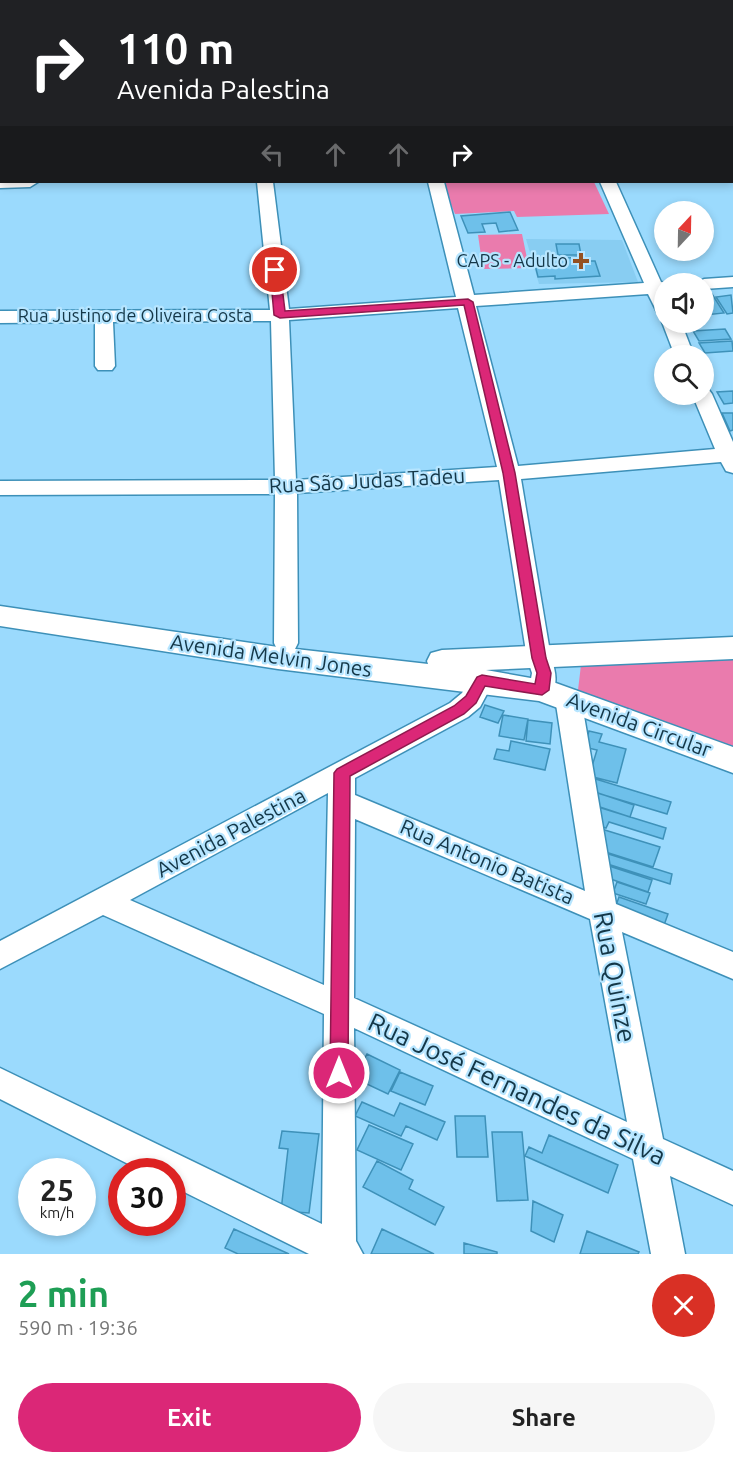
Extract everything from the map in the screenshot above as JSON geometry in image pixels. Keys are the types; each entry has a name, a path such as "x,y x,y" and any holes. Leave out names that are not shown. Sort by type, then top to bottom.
{"main road":[{"name":"Avenida Melvin Jones","path":"0,598 177,630 428,661 733,648"},
{"name":"Avenida Melvin Jones","path":"0,616 278,658 482,681 555,694"},
{"name":"Avenida Circular","path":"555,694 733,760"}],"street":[{"path":"265,183 280,315 286,487 286,643"},
{"path":"436,183 468,302 509,473 539,658"},
{"path":"608,183 654,276"},
{"path":"714,283 733,282"},
{"name":"Rua Justino de Oliveira Costa","path":"0,317 280,315 654,288"},
{"path":"104,316 105,366"},
{"path":"707,405 732,458"},
{"name":"Rua São Judas Tadeu","path":"0,488 286,487 732,458"},
{"name":"Avenida Circular","path":"539,658 555,694"},
{"name":"Avenida Palestina","path":"0,956 104,902 342,787 459,710 475,695 482,681"},
{"name":"Rua Quinze","path":"555,694 603,911 668,1254"},
{"path":"0,1083 342,1253 339,1006 342,787"},
{"name":"Rua Antonio Batista","path":"342,787 603,911 733,966"},
{"name":"Rua José Fernandes da Silva","path":"104,902 339,1006 733,1188"}],"shaded area":[{"path":"442,183 594,183 609,214 517,217 514,211 455,214"},
{"path":"522,234 529,268 483,269 478,235"},
{"name":"CAPS - Adulto","path":"526,239 622,240 638,282 539,284"},
{"path":"733,659 733,749 578,690 581,665"}],"building":[{"path":"510,212 518,230 499,232 496,223 482,224 485,232 468,233 461,216"},
{"path":"556,244 579,244 581,255 558,255"},
{"path":"579,257 580,261 595,261 600,276 555,279 555,276 538,277 534,261"},
{"path":"731,295 733,313 727,314 716,297"},
{"path":"714,297 724,313 714,314"},
{"path":"725,329 731,339 699,341 694,333 714,333 714,330"},
{"path":"732,341 733,351 714,352 714,345 700,345 699,343"},
{"path":"733,391 733,403 724,404 717,392"},
{"path":"722,413 733,413 733,430 730,431"},
{"path":"485,705 504,711 498,723 480,717"},
{"path":"503,715 528,719 524,740 499,736"},
{"path":"528,720 552,723 550,744 526,741"},
{"path":"589,731 602,734 599,742 626,749 617,783 589,776 597,750 584,747"},
{"path":"511,741 550,749 545,770 494,759 497,749 509,751"},
{"path":"589,777 671,802 667,814 584,789"},
{"path":"595,792 634,805 630,817 591,804"},
{"path":"598,807 666,828 663,839 609,822 606,828 592,824"},
{"path":"595,827 660,847 653,867 596,849"},
{"path":"599,851 672,874 670,884 595,860"},
{"path":"603,864 652,880 648,892 599,875"},
{"path":"617,882 650,893 646,904 613,893"},
{"path":"619,897 668,914 663,928 614,911"},
{"path":"367,1054 400,1070 388,1094 354,1078"},
{"path":"400,1072 433,1086 425,1105 391,1091"},
{"path":"362,1102 394,1116 400,1103 445,1122 437,1140 406,1126 401,1136 355,1116"},
{"path":"455,1116 485,1116 488,1157 457,1157"},
{"path":"369,1125 413,1144 401,1170 357,1150"},
{"path":"282,1131 319,1134 309,1213 281,1211 288,1149 279,1148"},
{"path":"492,1132 522,1132 528,1200 497,1201"},
{"path":"549,1135 618,1165 608,1193 525,1156 529,1147 542,1153"},
{"path":"377,1161 413,1180 409,1189 444,1207 435,1225 363,1187"},
{"path":"533,1201 563,1215 554,1242 531,1231"},
{"path":"234,1229 289,1254 238,1254 225,1248"},
{"path":"382,1229 434,1254 371,1254"},
{"path":"587,1231 639,1252 638,1254 580,1254"},
{"path":"464,1243 497,1252 497,1254 464,1254"}],"place":[{"name":"CAPS - Adulto","path":"581,261"}],"route":[{"path":"275,270 280,315 468,302 509,473 539,658 544,673 542,690 482,681 471,699 459,710 342,773 339,1073"}]}
